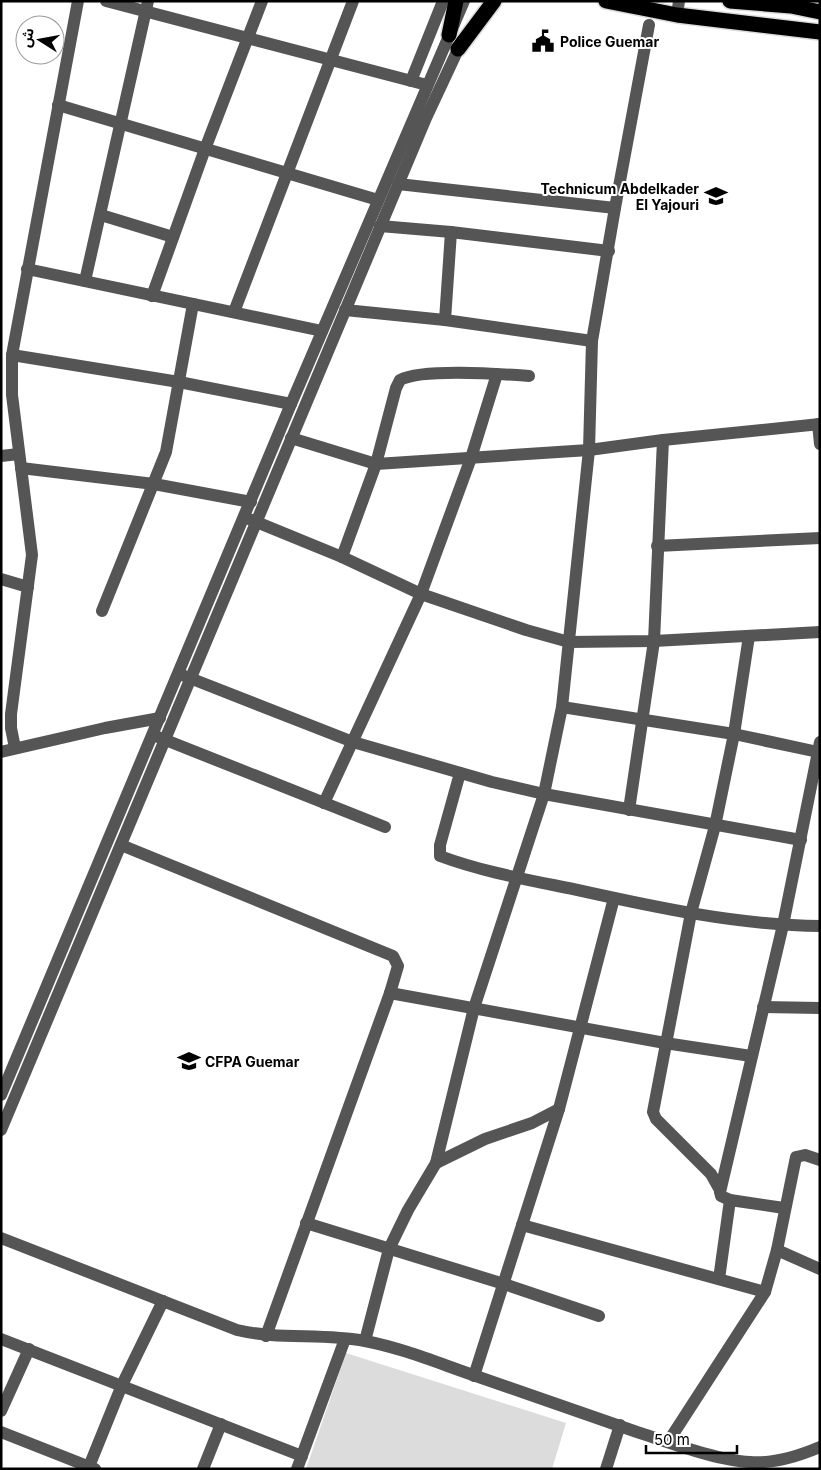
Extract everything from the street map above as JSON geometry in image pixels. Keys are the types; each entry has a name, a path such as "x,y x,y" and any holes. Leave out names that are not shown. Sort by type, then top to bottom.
{"highway":[{"path":"449,36 456,1"},
{"path":"458,49 494,1"},
{"path":"606,1 678,8 820,32"},
{"path":"730,1 792,4 820,12"}],"street":[{"path":"15,748 11,728 11,714 28,587 32,541 12,395 12,355 78,1"},
{"path":"106,1 146,6 248,38 427,85"},
{"path":"152,296 205,149 262,1"},
{"path":"234,312 353,1"},
{"path":"411,81 443,1"},
{"path":"250,520 251,502 291,404 464,1"},
{"path":"1,1096 159,737 250,520 291,438 398,184 458,49 484,1"},
{"path":"85,281 146,6"},
{"path":"365,1341 390,1249 408,1210 436,1163 474,1008 515,877 544,794 562,707 569,642 589,450 592,341 649,25"},
{"path":"58,105 378,200"},
{"path":"398,184 615,208"},
{"path":"101,215 173,238"},
{"path":"380,226 451,232 609,251"},
{"path":"444,320 451,232"},
{"path":"27,269 322,331"},
{"path":"102,611 166,452 193,304"},
{"path":"345,310 444,320 592,341"},
{"path":"12,355 179,382 291,404"},
{"path":"342,557 376,464 396,388 400,380 411,376 482,373 529,376"},
{"path":"324,803 422,594 470,458 497,374"},
{"path":"291,438 376,464 589,450 663,440 819,424 820,444"},
{"path":"629,810 654,641 663,440"},
{"path":"1,456 19,454"},
{"path":"21,468 154,484 251,502"},
{"path":"250,520 342,557 422,594 526,630 569,642 654,641 820,632"},
{"path":"657,546 820,538"},
{"path":"1,579 28,587"},
{"path":"749,636 734,734 715,826 690,913 665,1043 654,1116 711,1174 720,1190 721,1196 730,1200 784,1208"},
{"path":"1,1130 121,845 159,737 160,718 184,676"},
{"path":"184,676 353,742 460,773 544,794 801,840"},
{"path":"562,707 819,747 814,806 801,840 783,926 720,1190"},
{"path":"1,752 160,718"},
{"path":"159,737 385,828"},
{"path":"460,773 440,845 440,856 515,877 690,913 783,926 820,926"},
{"path":"121,845 393,956 398,966 390,993 266,1336"},
{"path":"474,1376 559,1109 614,898"},
{"path":"390,993 582,1026 665,1043 751,1056"},
{"path":"763,1007 820,1008"},
{"path":"436,1163 485,1139 532,1122 559,1109"},
{"path":"668,1442 765,1292 777,1250 784,1208 796,1157 805,1155 820,1160"},
{"path":"719,1279 730,1200"},
{"path":"306,1223 504,1284 599,1316"},
{"path":"522,1225 765,1292"},
{"path":"1,1238 237,1330 266,1336 365,1341 474,1376 731,1464 755,1466 785,1459 820,1447"},
{"path":"777,1250 820,1269"},
{"path":"1,1432 91,1468 122,1385 163,1301"},
{"path":"1,1339 302,1456"},
{"path":"297,1469 346,1339"},
{"path":"1,1411 29,1349"},
{"path":"203,1469 221,1424"},
{"path":"606,1469 620,1426"}],"shaded area":[{"path":"346,1353 566,1423 552,1469 306,1469"}],"place":[{"name":"Police Guemar","path":"543,41"},
{"name":"Technicum Abdelkader El Yajouri","path":"716,196"},
{"name":"CFPA Guemar","path":"189,1061"}]}
